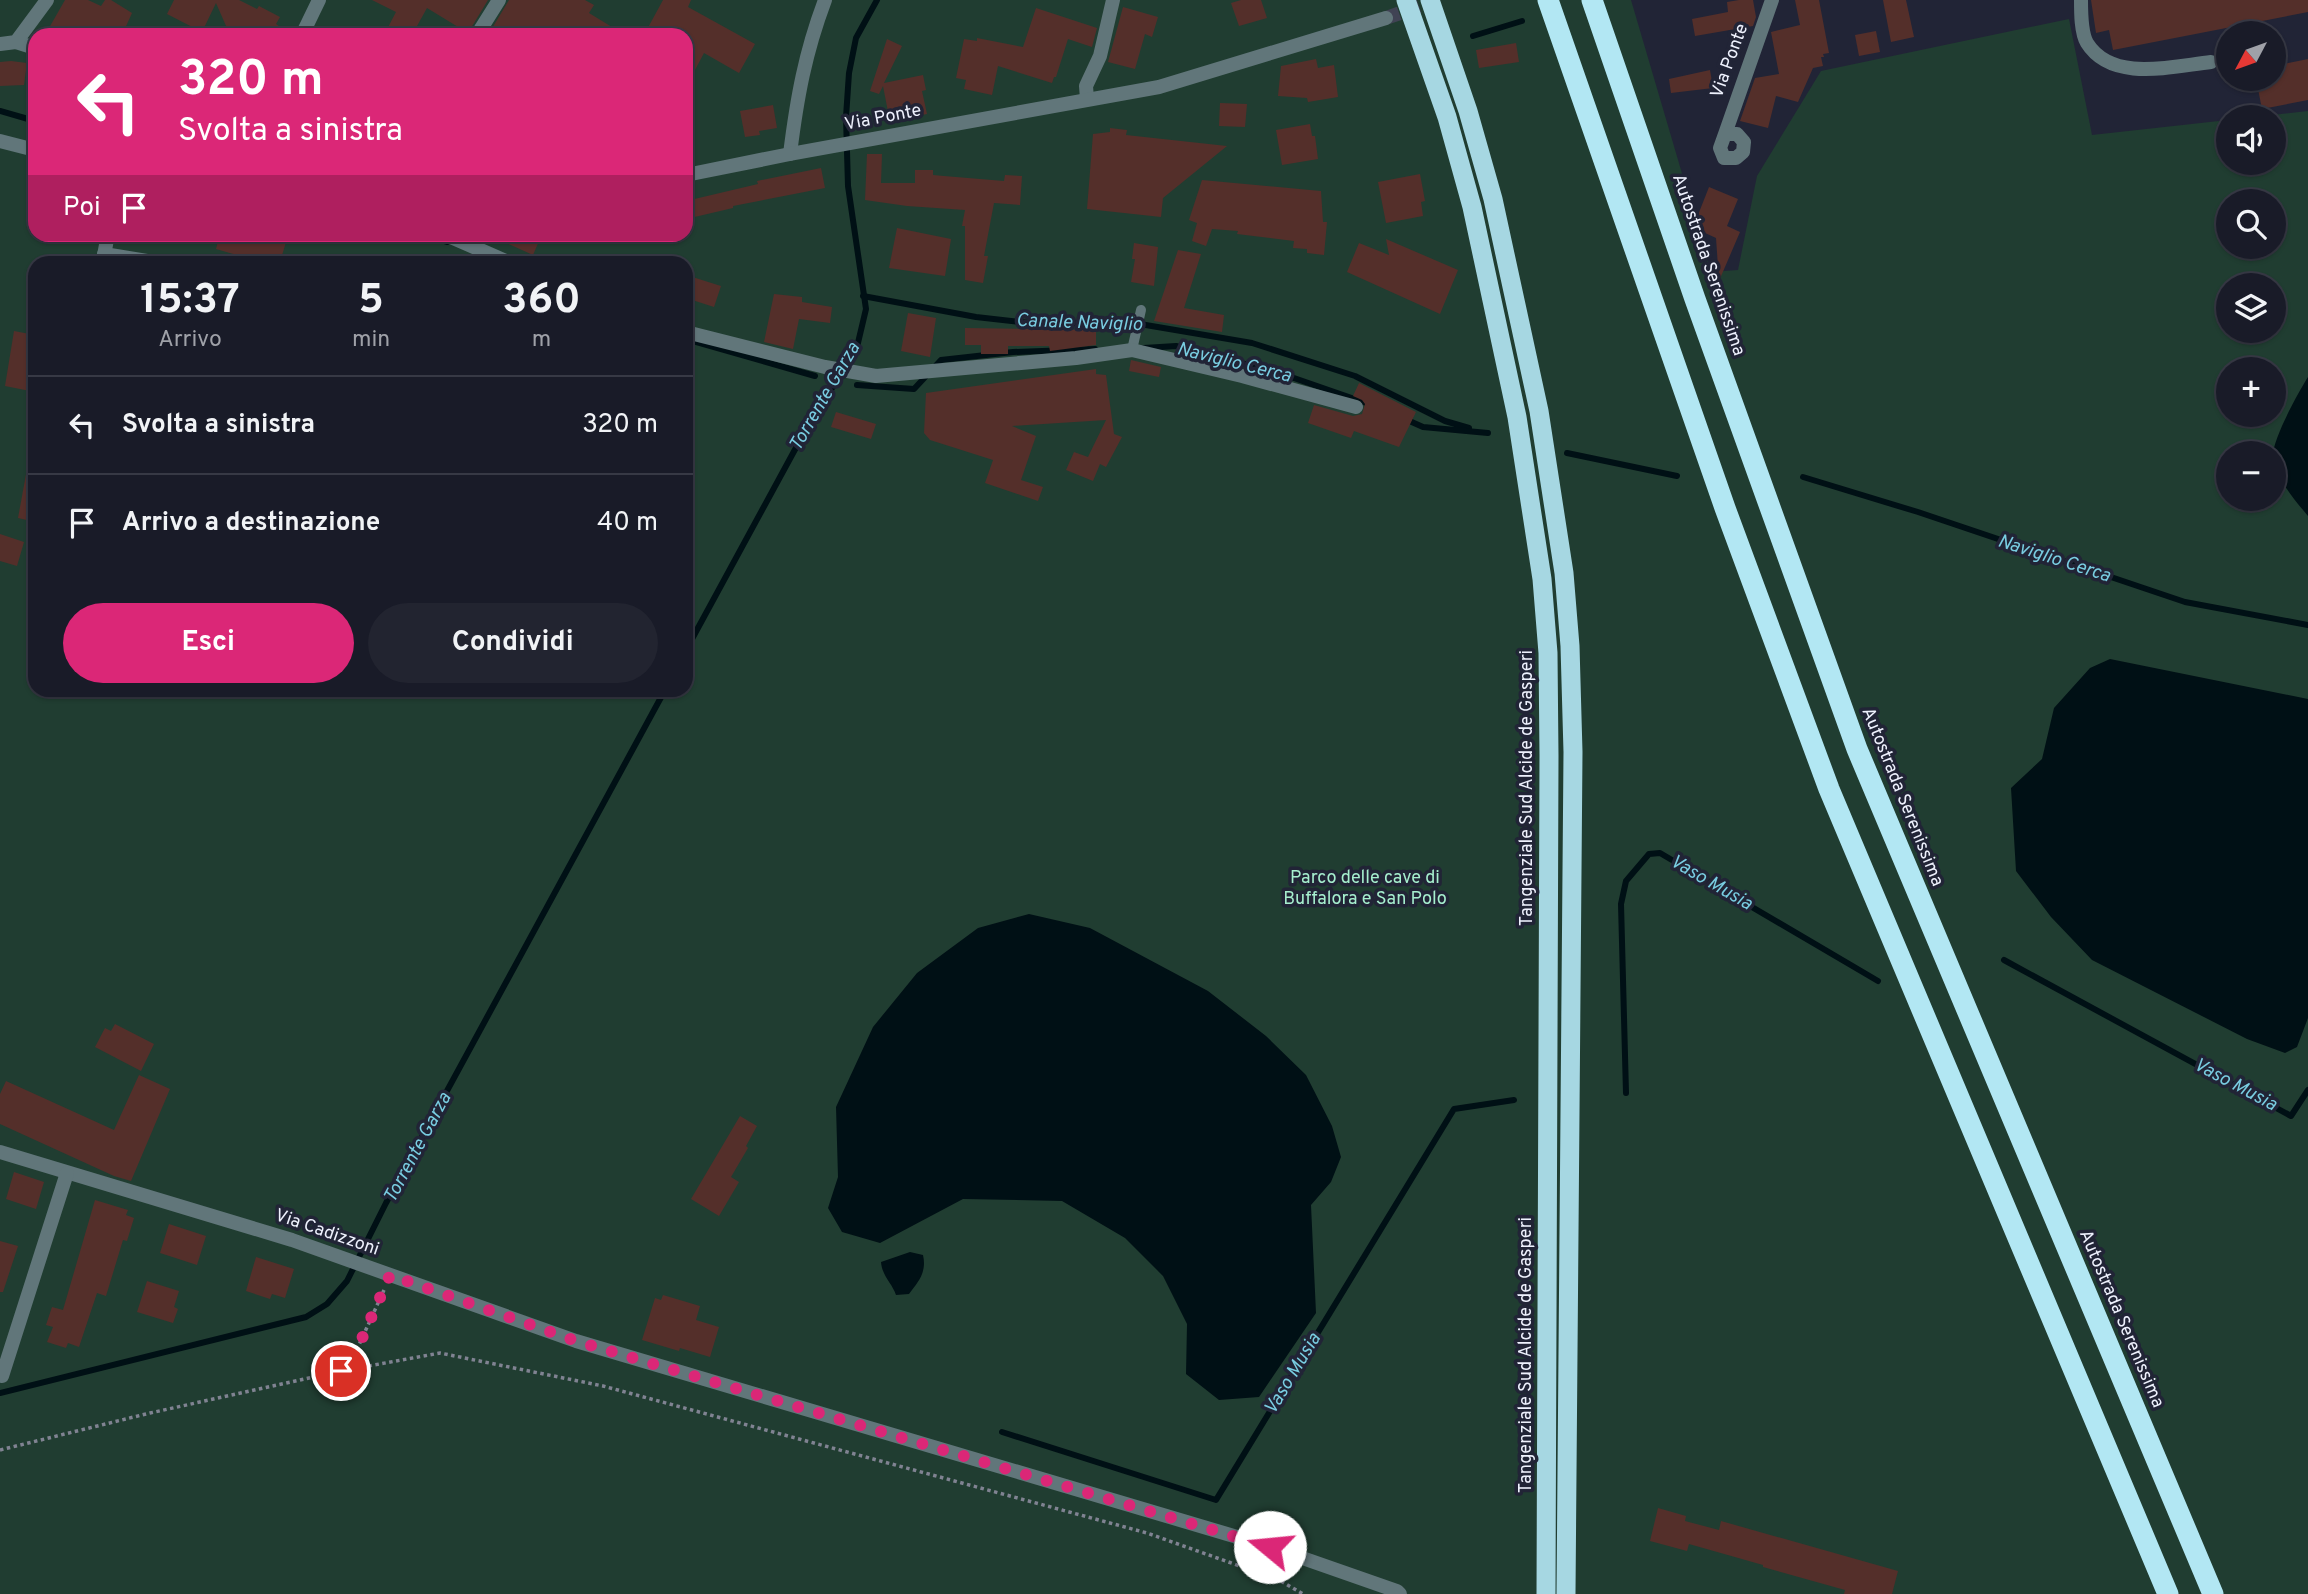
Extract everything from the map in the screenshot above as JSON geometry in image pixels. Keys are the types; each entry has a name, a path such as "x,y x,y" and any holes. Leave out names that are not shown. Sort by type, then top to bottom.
{"highway":[{"name":"Tangenziale Sud Alcide de Gasperi","path":"1406,0 1447,117 1472,206 1517,417 1542,579 1548,653 1549,756 1546,1594"},
{"path":"1430,0 1468,111 1493,200 1539,411 1564,573 1570,646 1573,752 1566,1594"},
{"path":"1548,0 1725,508 1829,789 2168,1594"},
{"name":"Autostrada Serenissima","path":"1592,0 1695,299 1857,749 2213,1594"}],"street":[{"path":"16,42 47,0"},
{"path":"305,28 319,0"},
{"path":"481,28 499,0"},
{"path":"790,154 799,85 814,28 825,0"},
{"path":"1087,99 1086,86 1100,56 1113,0"},
{"name":"Via Ponte","path":"1725,134 1772,0"},
{"path":"2081,0 2086,41 2100,58 2134,70 2211,62"},
{"name":"Via Ponte","path":"693,174 1159,87 1386,18"},
{"path":"0,44 16,42 28,46"},
{"path":"0,141 28,148"},
{"path":"462,242 494,256"},
{"path":"693,334 825,368 876,376 1076,358 1132,350 1356,407"},
{"name":"Via Cadizzoni","path":"0,1152 292,1240 576,1341 1257,1543 1400,1594"},
{"path":"2,1376 67,1173"}],"lane":[{"path":"1132,350 1141,310"}],"path":[{"path":"348,1370 390,1275"},
{"path":"0,1450 163,1410 440,1353 603,1386 1147,1533 1279,1580 1303,1594"}],"green space":[{"name":"Parco delle cave di Buffalora e San Polo","path":"0,0 1631,0 1711,272 1738,270 1757,176 1821,71 2069,19 2092,135 2216,121 2216,175 2286,175 2286,113 2308,111 2308,1594 0,1594"}],"shaded area":[{"path":"2308,377 2308,516 2286,487 2286,441 2276,441 2281,427 2286,427 2286,418"},
{"path":"2110,659 2308,699 2308,1018 2297,1047 2285,1053 2247,1039 2092,960 2051,917 2016,871 2011,788 2042,759 2054,708 2090,668"},
{"path":"1029,914 1090,928 1208,991 1266,1036 1306,1075 1332,1126 1341,1157 1331,1182 1311,1205 1316,1313 1259,1397 1219,1400 1186,1374 1187,1324 1163,1276 1125,1238 1062,1201 963,1199 880,1243 842,1232 828,1208 838,1177 836,1107 873,1027 917,973 978,928"},
{"path":"910,1252 923,1255 923,1272 909,1294 896,1295 881,1262"}],"building":[{"path":"65,0 88,0 101,6 105,0 111,0 132,13 125,28 49,28"},
{"path":"174,0 239,0 257,9 259,6 280,17 276,24 282,28 227,28 216,3 204,28 194,28 167,14"},
{"path":"372,0 488,0 471,28 460,28 427,8 416,28 388,28 396,12"},
{"path":"509,0 585,0 594,5 589,13 614,28 492,28"},
{"path":"663,0 691,0 688,7 755,44 739,73 704,53 693,74 693,28 648,28"},
{"path":"1261,0 1267,18 1239,26 1231,3"},
{"path":"1753,0 1756,17 1753,26 1695,36 1692,19 1728,12 1727,2"},
{"path":"1795,0 1819,0 1829,53 1821,57 1823,66 1813,68 1798,102 1776,96 1768,128 1740,121 1755,78 1779,74 1771,32 1800,25"},
{"path":"1883,0 1906,0 1914,37 1891,42"},
{"path":"2091,0 2308,0 2308,12 2262,21 2216,21 2216,30 2113,50 2109,30 2096,33"},
{"path":"1123,7 1158,17 1152,37 1145,34 1135,69 1108,62"},
{"path":"1036,8 1097,28 1092,47 1068,39 1052,83 998,66 992,95 964,89 966,80 956,78 964,39 977,41 977,38 1023,47"},
{"path":"1876,31 1880,52 1859,56 1855,35"},
{"path":"887,39 902,46 884,83 923,75 926,90 922,91 927,114 890,122 883,86 879,94 870,91"},
{"path":"1516,43 1519,62 1479,68 1476,50"},
{"path":"1316,59 1318,68 1334,65 1338,97 1308,102 1307,98 1278,96 1281,66"},
{"path":"2308,59 2308,100 2282,105 2261,105 2258,91 2286,91 2286,63"},
{"path":"0,62 27,63 24,85 0,86"},
{"path":"1710,70 1713,88 1671,93 1669,79"},
{"path":"1220,103 1247,104 1245,127 1219,126"},
{"path":"773,105 777,128 759,131 760,135 745,137 740,111"},
{"path":"1310,124 1312,136 1315,136 1318,159 1282,165 1276,130"},
{"path":"1110,128 1127,130 1126,135 1227,146 1163,198 1161,217 1087,209 1093,134 1110,132"},
{"path":"867,154 882,154 881,183 915,183 915,170 933,170 933,175 1004,181 1005,175 1022,176 1020,205 994,203 984,256 988,256 983,283 965,280 965,226 962,226 965,210 865,200"},
{"path":"821,168 825,188 733,206 693,217 693,199 758,184 757,181"},
{"path":"1420,174 1425,201 1421,202 1423,216 1386,223 1378,182"},
{"path":"1202,180 1321,191 1323,222 1327,222 1324,255 1307,253 1307,249 1293,248 1294,241 1237,234 1238,231 1212,229 1206,246 1192,241 1197,223 1189,220"},
{"path":"1709,187 1738,199 1727,226 1740,232 1719,281 1716,238 1703,232 1698,215"},
{"path":"897,228 951,239 945,276 889,268"},
{"path":"1386,239 1458,270 1440,314 1347,272 1359,243 1389,255"},
{"path":"218,242 286,242 282,256 240,256 216,249"},
{"path":"504,242 539,242 533,255"},
{"path":"1134,243 1158,247 1154,286 1131,282 1135,259 1132,259"},
{"path":"1178,250 1201,254 1184,308 1224,315 1222,332 1154,321"},
{"path":"693,277 721,286 714,307 693,300"},
{"path":"774,294 802,297 802,302 832,307 830,323 799,319 793,349 764,342"},
{"path":"908,313 936,318 930,357 901,351"},
{"path":"965,328 1096,330 1096,345 1050,351 1049,346 1008,346 1008,354 981,354 981,345 965,345"},
{"path":"14,331 28,334 28,391 5,386"},
{"path":"1131,360 1161,367 1159,377 1129,371"},
{"path":"1096,369 1096,374 1106,375 1114,434 1122,437 1106,467 1100,464 1093,481 1066,470 1074,452 1088,457 1106,420 1012,426 1036,436 1021,480 1043,487 1038,501 985,483 993,460 930,440 924,433 926,393"},
{"path":"1359,383 1416,412 1399,447 1354,431 1351,438 1308,423 1314,405 1353,416 1362,414 1365,404 1353,396"},
{"path":"836,412 876,424 871,439 831,427"},
{"path":"27,469 28,469 28,520 18,518"},
{"path":"0,534 24,542 17,566 0,561"},
{"path":"115,1024 154,1044 141,1071 95,1047 105,1028 111,1031"},
{"path":"139,1075 170,1089 131,1181 114,1176 0,1124 0,1094 6,1081 114,1130"},
{"path":"740,1116 757,1126 731,1177 739,1182 719,1216 691,1199"},
{"path":"14,1172 44,1182 36,1209 6,1199"},
{"path":"95,1200 128,1210 126,1215 134,1218 127,1241 123,1240 106,1296 97,1293 79,1347 68,1343 66,1348 47,1342 53,1327 46,1325 52,1307 63,1310"},
{"path":"169,1224 206,1236 197,1265 160,1253"},
{"path":"0,1241 18,1246 3,1292 0,1292"},
{"path":"256,1257 294,1269 285,1298 272,1294 270,1299 246,1291"},
{"path":"147,1281 179,1291 174,1307 178,1309 173,1323 137,1312"},
{"path":"663,1295 700,1306 696,1320 719,1327 710,1357 642,1340 655,1298 661,1300"},
{"path":"1658,1508 1686,1516 1685,1521 1719,1530 1721,1521 1898,1571 1892,1594 1844,1594 1845,1590 1689,1544 1687,1551 1650,1541"}],"waterway":[{"name":"Torrente Garza","path":"693,637 798,444 857,347 866,309 848,186 846,117 849,73 856,38 877,0"},
{"path":"1473,36 1522,21"},
{"name":"Naviglio Cerca","path":"0,111 28,119"},
{"name":"Canale Naviglio","path":"863,296 976,317 1039,324 1128,322 1252,343 1355,376 1445,421 1469,428"},
{"name":"Naviglio Cerca","path":"693,341 815,376"},
{"name":"Naviglio Cerca","path":"1144,348 1176,346 1294,378 1369,404"},
{"name":"Naviglio Cerca","path":"857,385 914,389 941,360 1013,352 1095,349"},
{"name":"Naviglio Cerca","path":"1405,419 1423,427 1488,433"},
{"name":"Naviglio Cerca","path":"1567,453 1677,476"},
{"name":"Naviglio Cerca","path":"1803,477 1918,512 2185,602 2308,625"},
{"name":"Torrente Garza","path":"0,1393 306,1317 327,1304 347,1281 386,1203 661,697"},
{"name":"Vaso Musia","path":"1626,1093 1621,904 1626,881 1649,854 1660,853 1878,981"},
{"name":"Vaso Musia","path":"2004,960 2291,1116 2308,1090"},
{"name":"Vaso Musia","path":"1002,1432 1216,1500 1454,1109 1514,1100"}],"tunnel":[{"path":"1386,18 1438,0"}],"route":[{"path":"341,1371 348,1370 390,1275 576,1341 1270,1547"}]}
